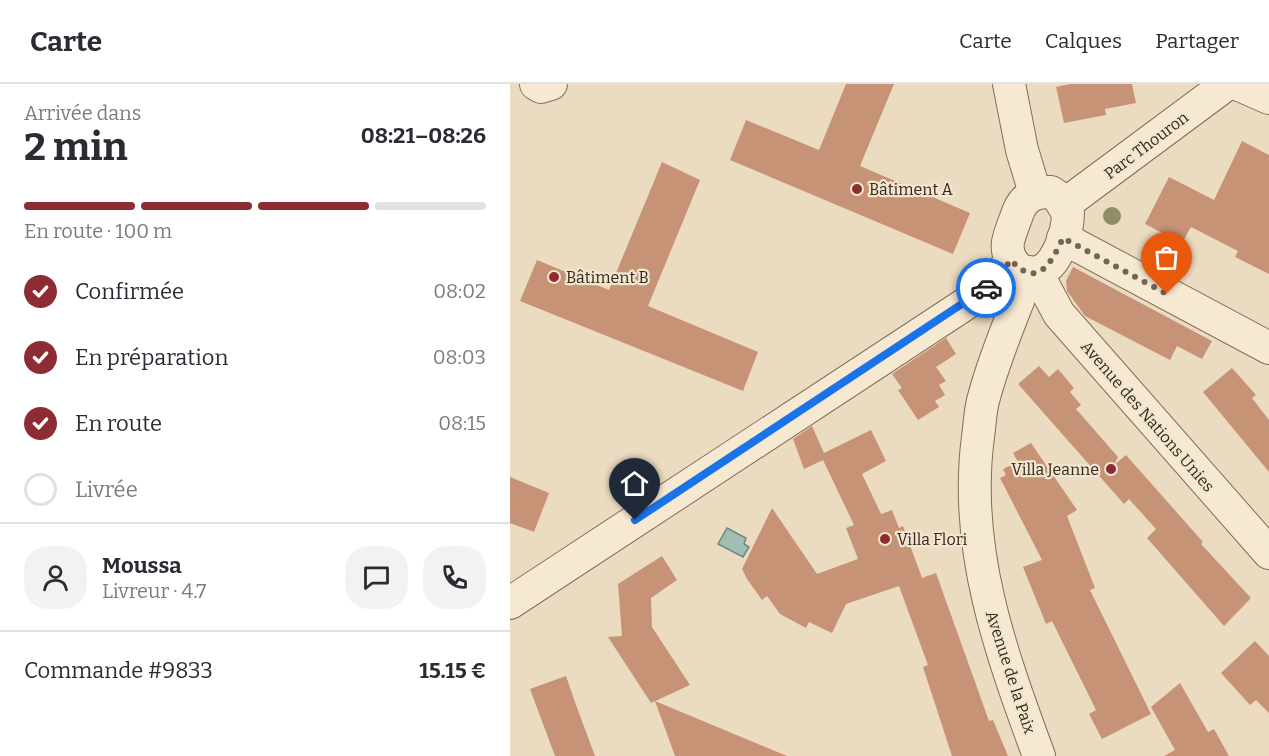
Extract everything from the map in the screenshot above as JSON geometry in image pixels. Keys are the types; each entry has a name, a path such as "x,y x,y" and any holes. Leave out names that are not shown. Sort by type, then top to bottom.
{"street":[{"path":"537,84 541,87 551,84"},
{"path":"1010,84 1022,150 1035,193"},
{"name":"Parc Thouron","path":"1064,205 1227,84"},
{"path":"1237,84 1269,98"},
{"path":"510,603 973,299 996,280 1051,263 1068,221 1064,205 1051,192 1035,193 1022,203 1007,244 1026,269"},
{"path":"1063,238 1269,348"},
{"name":"Avenue des Nations Unies","path":"1026,269 1059,314 1269,553"},
{"name":"Avenue de la Paix","path":"1026,269 983,398 974,469 974,517 979,557 995,631 1039,756"}],"shaded area":[{"path":"727,528 746,538 744,544 749,547 743,557 718,544"}],"building":[{"name":"Bâtiment A","path":"846,84 894,84 860,166 970,213 953,254 730,160 746,120 819,150"},
{"path":"1070,84 1132,84 1136,103 1105,109 1106,115 1064,123 1056,87"},
{"path":"1242,141 1269,155 1269,274 1235,257 1238,251 1191,227 1182,243 1145,224 1169,177 1214,200"},
{"name":"Bâtiment B","path":"662,162 700,180 648,306 758,352 743,391 520,301 537,260 609,290"},
{"path":"1073,267 1212,341 1202,359 1177,346 1170,360 1085,316 1067,291 1066,281"},
{"path":"946,338 956,354 936,367 946,381 939,385 945,395 935,401 939,407 918,420 898,390 902,388 892,374"},
{"path":"1039,366 1049,377 1058,369 1074,388 1070,392 1081,405 1076,409 1118,457 1114,465 1126,455 1203,542 1201,544 1251,598 1224,626 1147,538 1156,529 1129,499 1124,504 1018,384"},
{"path":"1232,368 1256,395 1252,398 1269,420 1269,472 1203,392"},
{"path":"812,426 824,453 871,430 886,461 862,474 881,514 892,510 899,528 903,526 922,578 936,573 989,721 993,720 1008,756 952,756 923,667 928,665 899,586 846,604 832,633 809,622 806,628 780,614 767,596 762,600 747,579 742,569 772,508 817,574 858,559 846,528 854,525 823,460 804,469 793,439"},
{"path":"1031,443 1077,510 1067,516 1095,588 1090,590 1151,714 1102,739 1089,714 1096,710 1052,621 1046,624 1023,567 1042,560 1000,478 1006,475 1003,469 1018,462 1013,453"},
{"path":"510,477 549,493 534,532 510,523"},
{"path":"662,556 677,580 651,598 652,627 690,685 651,703 608,637 622,636 618,584"},
{"path":"1255,641 1269,656 1269,713 1256,700 1250,705 1221,673"},
{"path":"566,676 595,756 555,756 530,689"},
{"path":"1180,683 1208,732 1214,729 1229,756 1164,756 1175,750 1151,707"},
{"path":"655,701 787,756 675,756"}],"way so far":[{"path":"986,288 996,280 1011,260 1022,271 1037,273 1044,269 1051,263 1063,238 1167,294"}],"place":[{"name":"Bâtiment A","path":"857,189"},
{"name":"Bâtiment B","path":"554,277"},
{"name":"Villa Jeanne","path":"1111,469"},
{"name":"Villa Flori","path":"885,539"}],"route":[{"path":"635,520 973,299 986,288"}]}
